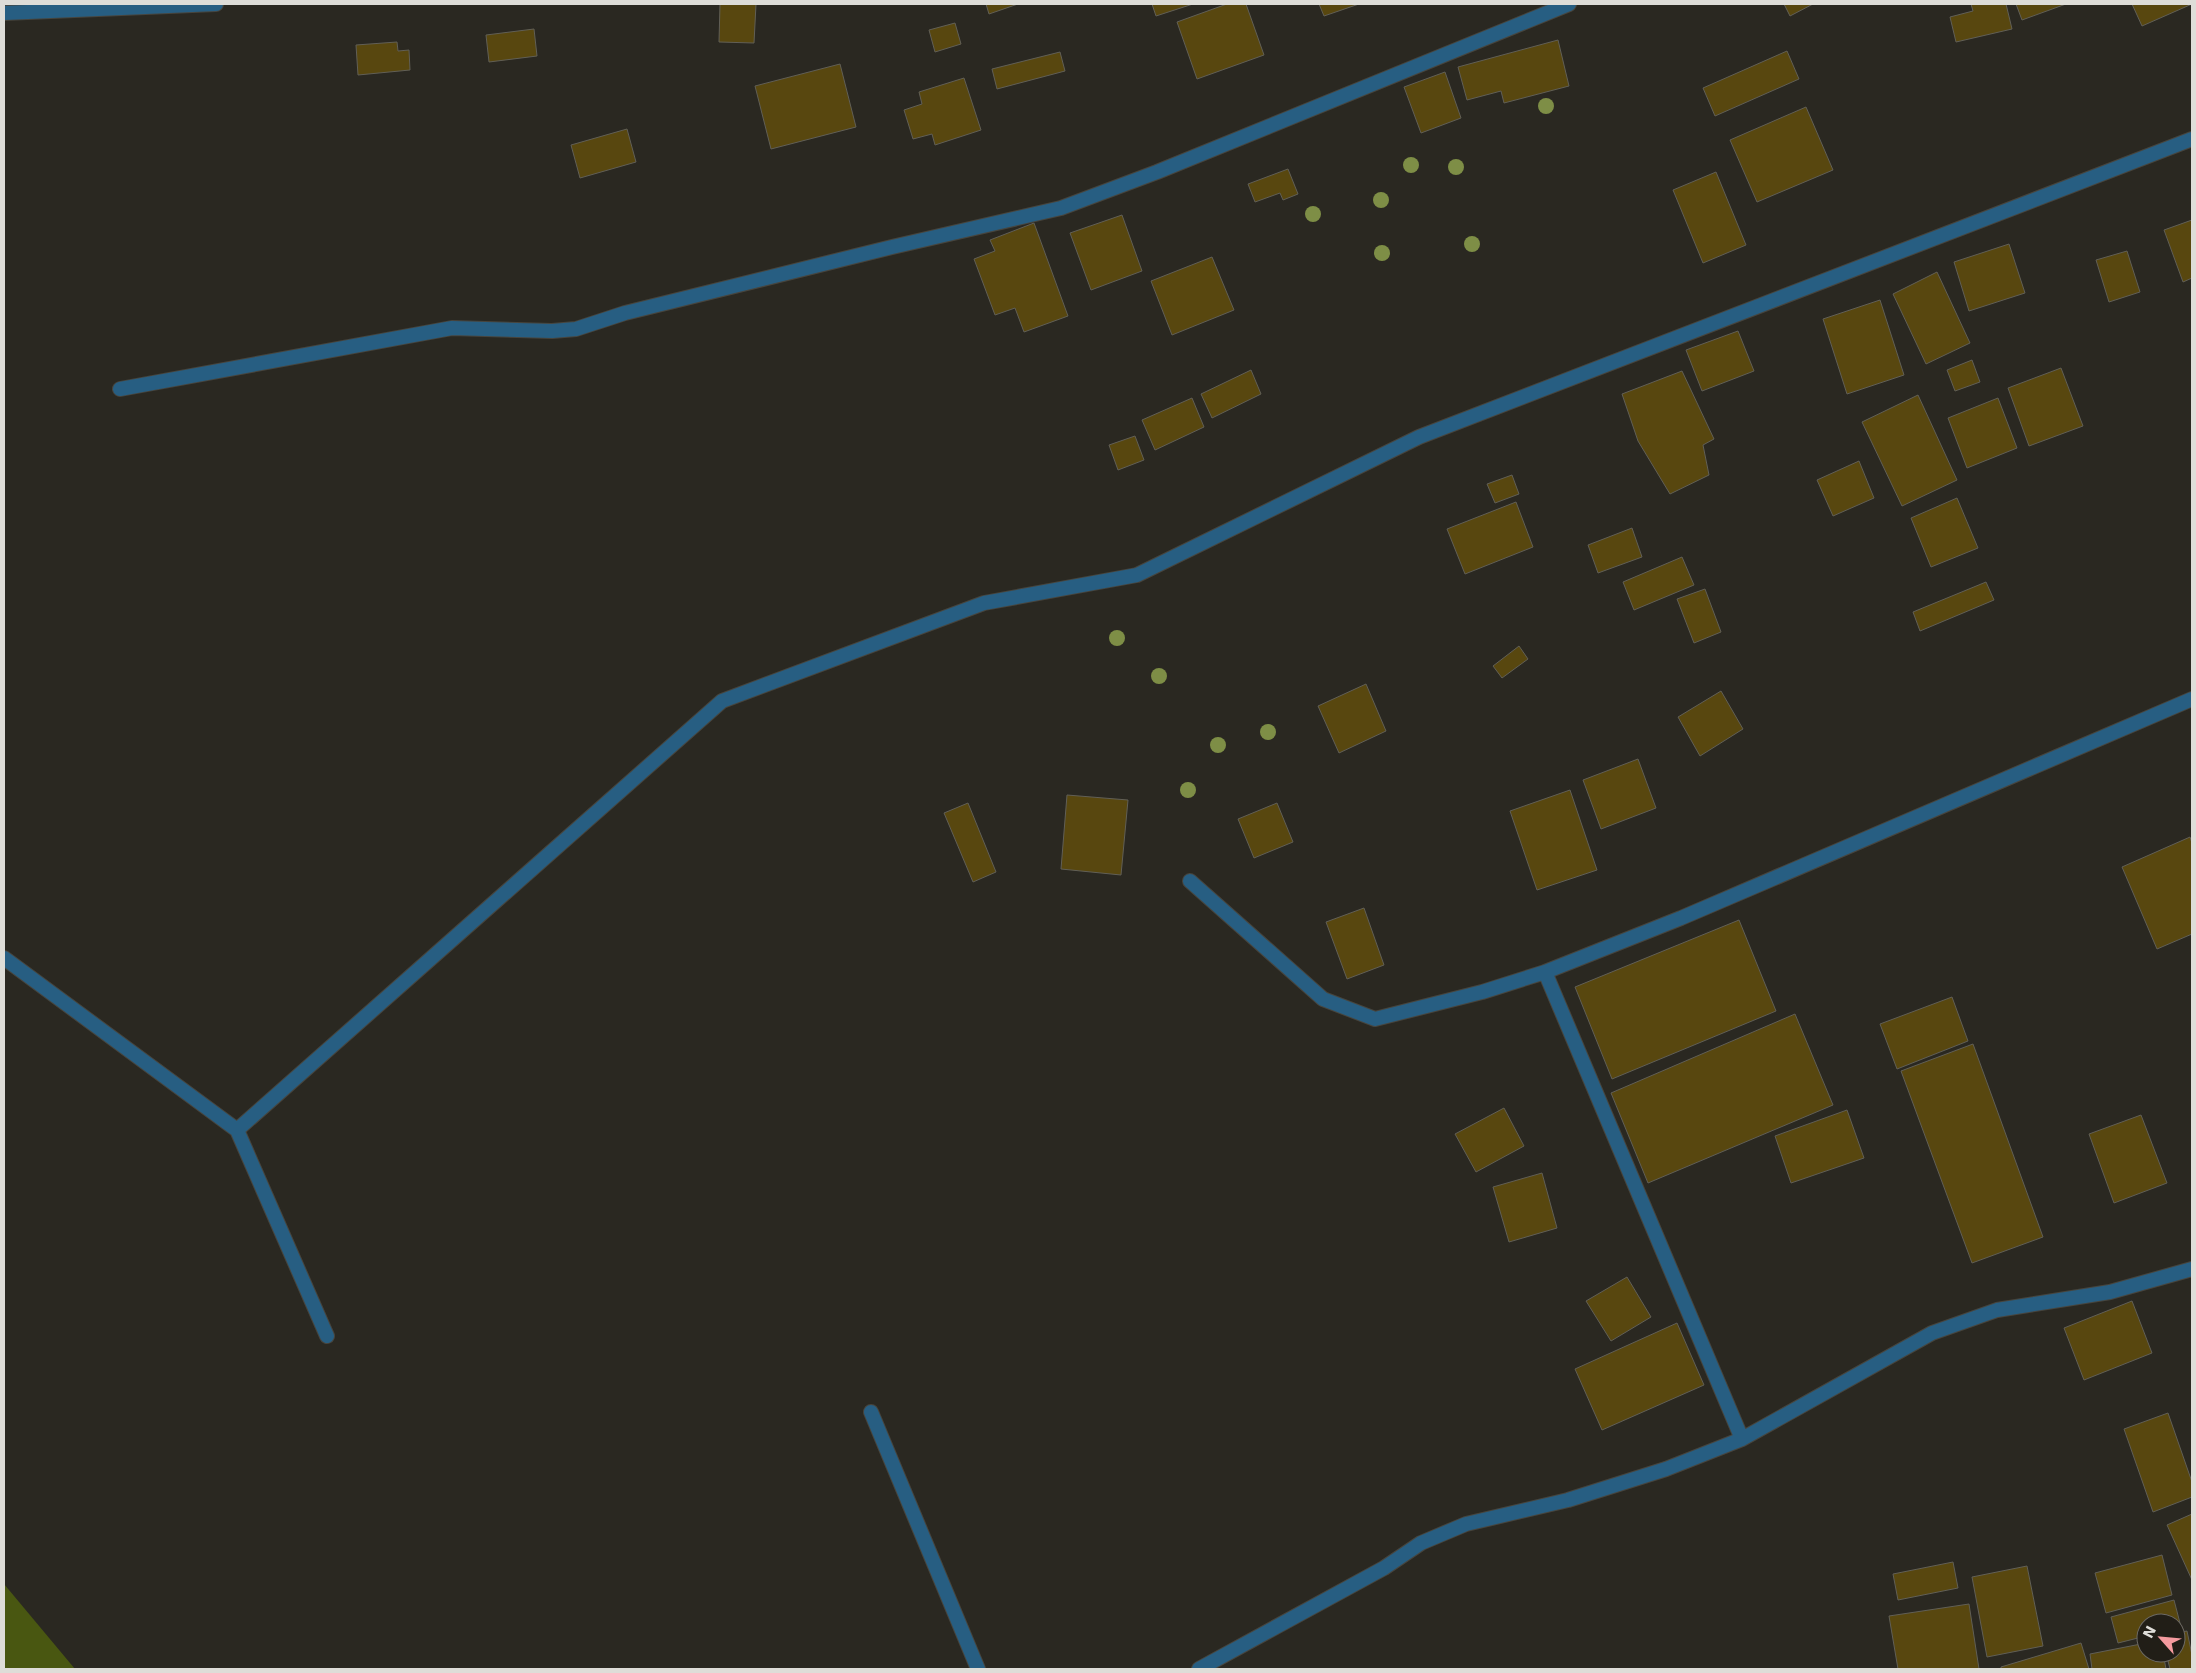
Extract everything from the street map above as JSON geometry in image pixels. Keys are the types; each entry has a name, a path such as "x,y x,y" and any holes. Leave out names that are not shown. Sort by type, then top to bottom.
{"street":[{"path":"4,13 210,6 216,4"},
{"path":"120,389 452,328 552,331 576,329 625,313 892,247 1061,208 1194,157 1569,4"},
{"path":"237,1130 722,701 984,603 1137,575 1419,437 2192,139"},
{"path":"1190,882 1323,999 1375,1019 1482,992 1545,972 1682,918 2192,699"},
{"path":"4,958 237,1130 327,1336"},
{"path":"1545,972 1742,1439"},
{"path":"1199,1669 1384,1568 1421,1542 1466,1524 1568,1500 1666,1469 1742,1439 1932,1333 1997,1310 2110,1292 2192,1269"},
{"path":"871,1412 978,1669"}],"green space":[{"path":"4,1584 75,1669 4,1669"}],"building":[{"path":"720,4 756,4 754,43 719,42"},
{"path":"986,4 1018,4 989,14"},
{"path":"1152,4 1193,4 1156,16"},
{"path":"1227,4 1246,4 1264,55 1197,79 1177,22"},
{"path":"1319,4 1359,4 1324,16"},
{"path":"1784,4 1813,4 1790,16"},
{"path":"1971,4 2006,4 2012,29 1956,42 1950,17 1973,11"},
{"path":"2016,4 2066,4 2022,20"},
{"path":"2132,4 2192,4 2142,26"},
{"path":"955,23 961,44 935,52 929,30"},
{"path":"534,29 537,56 489,62 486,35"},
{"path":"1558,40 1569,86 1504,103 1501,91 1467,100 1458,67"},
{"path":"397,42 398,51 409,50 410,70 358,75 356,45"},
{"path":"1787,51 1799,79 1715,116 1703,88"},
{"path":"1060,52 1065,71 997,89 992,69"},
{"path":"840,64 856,127 771,149 755,86"},
{"path":"1445,72 1461,118 1421,133 1404,87"},
{"path":"964,78 981,130 935,145 932,134 913,139 904,110 922,104 919,92"},
{"path":"1806,107 1833,170 1757,202 1730,140"},
{"path":"627,129 636,162 580,178 571,145"},
{"path":"1288,169 1298,194 1283,200 1280,193 1255,202 1248,184"},
{"path":"1716,172 1746,245 1703,263 1673,190"},
{"path":"1122,215 1142,271 1091,290 1070,233"},
{"path":"2192,220 2192,278 2183,282 2164,230"},
{"path":"1034,223 1068,316 1024,332 1015,308 995,315 974,259 995,251 990,240"},
{"path":"2009,244 2025,293 1969,311 1954,262"},
{"path":"2127,251 2140,292 2109,302 2096,260"},
{"path":"1212,257 1234,310 1172,335 1151,281"},
{"path":"1937,272 1970,343 1926,364 1893,294"},
{"path":"1880,300 1904,375 1847,394 1823,319"},
{"path":"1738,331 1754,371 1702,391 1686,350"},
{"path":"1972,360 1980,382 1955,391 1947,370"},
{"path":"2061,368 2083,426 2029,446 2008,388"},
{"path":"1251,370 1261,394 1212,418 1201,394"},
{"path":"1682,371 1714,439 1703,445 1709,475 1670,494 1638,441 1622,394"},
{"path":"1918,395 1957,480 1902,506 1862,422"},
{"path":"1192,398 1204,427 1155,450 1142,420"},
{"path":"1998,398 2017,448 1967,468 1948,418"},
{"path":"1135,436 1144,460 1118,470 1109,445"},
{"path":"1859,461 1874,498 1833,516 1817,480"},
{"path":"1512,475 1519,494 1495,503 1487,484"},
{"path":"1957,498 1978,548 1931,567 1911,518"},
{"path":"1516,502 1533,547 1465,574 1447,529"},
{"path":"1632,528 1642,557 1598,573 1588,545"},
{"path":"1682,557 1694,585 1634,610 1623,582"},
{"path":"1986,582 1994,600 1920,631 1913,612"},
{"path":"1705,589 1721,632 1694,643 1677,599"},
{"path":"1519,646 1528,659 1502,678 1493,666"},
{"path":"1366,684 1386,731 1339,753 1318,706"},
{"path":"1721,691 1743,729 1700,756 1678,717"},
{"path":"1638,759 1656,808 1601,829 1583,780"},
{"path":"1570,790 1597,870 1537,890 1510,811"},
{"path":"1067,795 1128,800 1121,875 1061,869"},
{"path":"968,803 996,872 973,882 944,813"},
{"path":"1277,803 1293,842 1254,858 1238,819"},
{"path":"2190,837 2192,843 2192,934 2157,949 2122,867"},
{"path":"1364,908 1384,965 1347,979 1326,922"},
{"path":"1739,920 1776,1011 1612,1079 1575,987"},
{"path":"1952,997 1968,1041 1897,1069 1880,1024"},
{"path":"1795,1014 1833,1105 1648,1183 1611,1093"},
{"path":"1973,1044 2043,1237 1972,1263 1901,1071"},
{"path":"1504,1108 1524,1146 1476,1172 1455,1134"},
{"path":"1847,1110 1864,1158 1791,1183 1775,1136"},
{"path":"2141,1115 2167,1183 2114,1203 2089,1134"},
{"path":"1542,1173 1557,1228 1509,1242 1493,1187"},
{"path":"1627,1277 1651,1317 1611,1341 1586,1301"},
{"path":"2132,1301 2152,1353 2084,1380 2064,1328"},
{"path":"1677,1323 1704,1385 1602,1430 1575,1369"},
{"path":"2168,1413 2192,1482 2192,1497 2153,1512 2124,1429"},
{"path":"2192,1514 2192,1580 2167,1525"},
{"path":"2162,1555 2172,1595 2106,1613 2095,1573"},
{"path":"1953,1562 1958,1588 1898,1600 1893,1574"},
{"path":"2027,1566 2043,1646 1987,1657 1972,1577"},
{"path":"2174,1600 2177,1613 2136,1613 2136,1638 2118,1643 2111,1617"},
{"path":"1969,1604 1979,1669 1898,1669 1889,1616"},
{"path":"2186,1631 2192,1655 2192,1669 2170,1669 2168,1663 2186,1663"},
{"path":"2081,1643 2089,1669 2001,1669 2001,1667"},
{"path":"2136,1645 2136,1663 2165,1663 2166,1669 2092,1669 2090,1654"}]}
